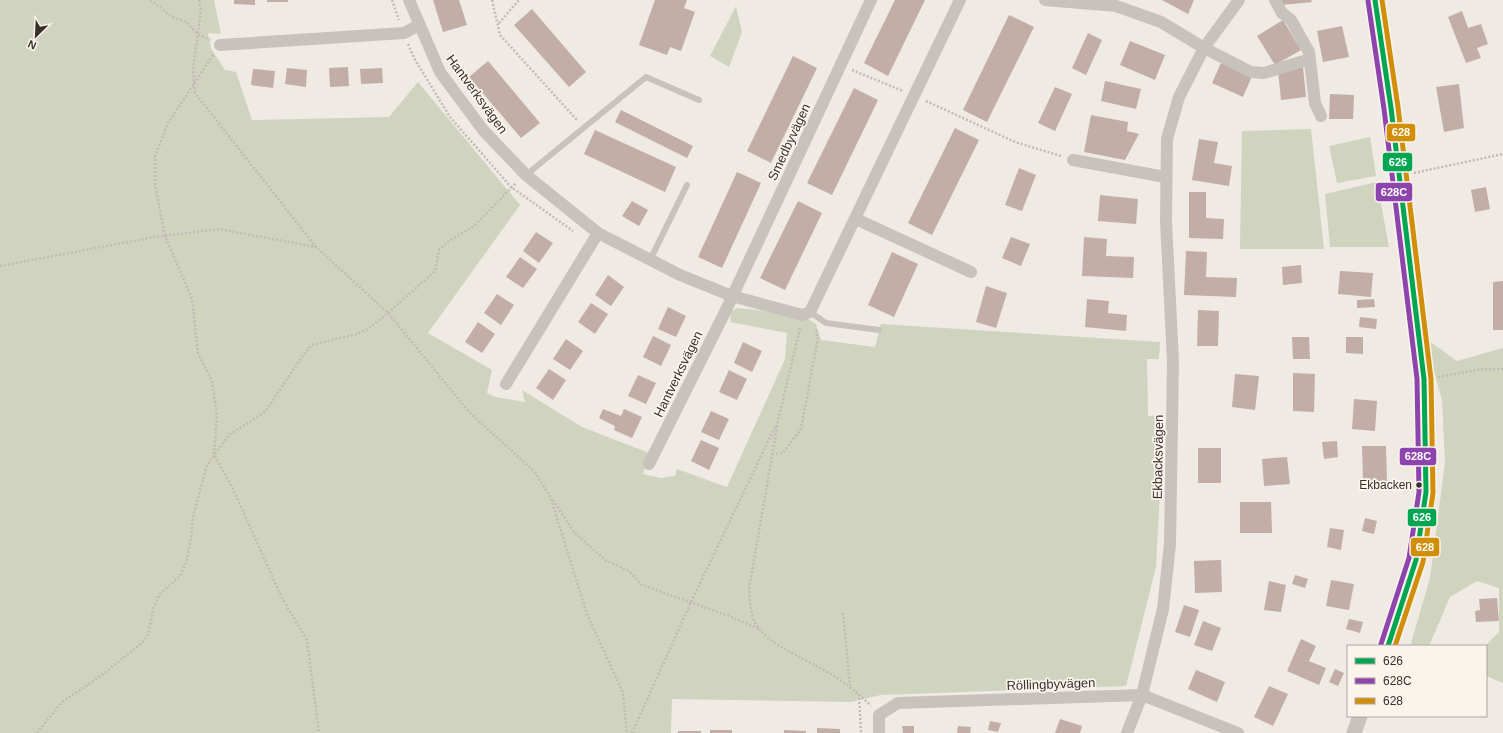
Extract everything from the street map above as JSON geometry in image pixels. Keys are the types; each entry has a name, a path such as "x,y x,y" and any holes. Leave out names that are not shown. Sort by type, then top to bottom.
{"street":[{"name":"Hantverksvägen","path":"409,0 440,72 483,130 526,175 598,233 680,275 732,296 802,315 810,312"},
{"name":"Smedbyvägen","path":"732,296 871,0"},
{"path":"810,312 960,0"},
{"path":"1045,0 1116,6 1162,22 1204,48 1251,72 1264,73 1310,59"},
{"name":"Ekbacksvägen","path":"1127,733 1142,695 1163,609 1170,544 1173,361 1165,177 1167,139 1179,97 1204,48 1239,0"},
{"path":"1275,0 1282,13 1291,20 1309,52 1315,103 1321,116"},
{"path":"1376,0 1424,379 1426,492 1416,560 1388,645"},
{"path":"220,45 404,33 419,25"},
{"path":"1073,160 1165,177"},
{"path":"856,219 971,272"},
{"path":"506,384 598,233"},
{"name":"Hantverksvägen","path":"649,464 732,296"},
{"name":"Röllingbyvägen","path":"879,715 898,703 1142,695 1238,733"},
{"path":"879,715 879,733"},
{"path":"1354,733 1360,717"}],"lane":[{"path":"526,175 583,126 646,77 699,100"},
{"path":"650,260 687,185"},
{"path":"810,312 826,323 879,330"}],"path":[{"path":"150,0 172,17 186,22 198,34 220,45 168,123 155,156 155,185 165,236 192,299 198,353 212,381 217,416 214,455 232,487 282,598 307,640 319,733"},
{"path":"199,0 201,10 193,70 195,93 316,247 388,313 470,413 534,470 574,532 604,560 629,570 642,585 691,602 759,630 788,650 850,686 859,693 879,715"},
{"path":"492,0 500,36 583,126"},
{"path":"498,23 519,0"},
{"path":"840,65 914,96 1015,142 1073,160"},
{"path":"1399,176 1503,154"},
{"path":"37,733 62,702 98,678 143,642 148,635 153,610 158,595 180,576 186,563 193,516 207,465 229,435 265,412 301,358 312,345 358,334 368,329 435,271 439,250 449,241 474,226 511,187 526,175"},
{"path":"0,266 165,236 219,229 316,247"},
{"path":"759,630 752,615 749,589 778,421 801,324"},
{"path":"772,454 783,453 801,429 818,338 816,327 809,326"},
{"path":"1424,379 1483,369 1503,369"},
{"path":"632,733 691,602 778,421"},
{"path":"550,496 587,614 623,693 627,733"},
{"path":"843,613 850,686"},
{"path":"859,693 861,733"}],"green space":[{"path":"0,0 214,0 221,34 208,33 211,48 225,70 236,72 252,120 389,117 418,82 520,205 428,333 492,370 487,393 496,397 525,402 522,390 582,427 649,453 643,474 661,478 675,476 677,469 727,487 785,359 787,333 730,322 731,312 737,308 802,315 816,324 821,340 875,347 881,324 1160,342 1159,359 1147,359 1148,416 1164,415 1156,567 1126,686 881,695 851,702 672,699 671,733 0,733"},
{"path":"736,6 742,32 729,67 710,56"},
{"path":"1311,129 1324,249 1240,249 1242,131"},
{"path":"1370,137 1376,176 1337,183 1329,146"},
{"path":"1377,182 1389,247 1330,247 1325,194"},
{"path":"1425,338 1457,361 1503,348 1503,683 1487,676 1486,645 1499,632 1499,588 1477,581 1450,597 1429,645 1413,645 1411,643 1430,578 1445,462 1442,400"}],"building":[{"path":"234,0 255,0 255,5 234,4"},
{"path":"267,0 288,0 288,2 267,2"},
{"path":"433,0 459,0 467,25 443,32"},
{"path":"655,0 687,0 684,8 695,12 681,51 670,47 667,55 639,45"},
{"path":"895,0 925,0 888,76 864,63"},
{"path":"1162,0 1194,0 1188,14"},
{"path":"1281,0 1311,0 1312,2 1282,5"},
{"path":"532,9 586,72 569,87 514,25"},
{"path":"1462,11 1468,28 1481,24 1488,44 1477,48 1481,58 1466,63 1448,17"},
{"path":"1009,15 1034,27 987,122 963,110"},
{"path":"1283,20 1301,50 1275,65 1257,36"},
{"path":"1342,26 1349,57 1323,62 1317,31"},
{"path":"1088,33 1102,40 1086,75 1072,68"},
{"path":"1130,41 1165,55 1155,80 1120,65"},
{"path":"793,56 817,68 771,163 747,151"},
{"path":"488,61 540,123 521,138 469,77"},
{"path":"1221,63 1252,76 1243,97 1212,83"},
{"path":"348,67 349,86 330,87 329,68"},
{"path":"1303,67 1306,97 1281,100 1278,70"},
{"path":"287,68 307,70 306,87 285,84"},
{"path":"382,68 383,83 361,84 360,69"},
{"path":"253,69 275,71 273,88 251,85"},
{"path":"1105,81 1141,89 1136,109 1101,101"},
{"path":"1459,84 1464,128 1444,132 1436,87"},
{"path":"1055,87 1072,94 1055,131 1038,123"},
{"path":"854,88 878,100 832,195 807,183"},
{"path":"1330,94 1354,95 1353,119 1329,119"},
{"path":"621,110 693,146 687,158 615,122"},
{"path":"1091,115 1128,122 1127,131 1139,134 1125,160 1084,152"},
{"path":"955,128 979,140 932,235 908,223"},
{"path":"595,130 676,167 665,192 584,154"},
{"path":"1199,139 1218,142 1214,163 1232,166 1229,186 1192,180"},
{"path":"1019,168 1036,175 1022,211 1005,205"},
{"path":"737,172 761,183 722,268 698,257"},
{"path":"1486,187 1490,209 1475,212 1471,190"},
{"path":"1189,192 1206,192 1206,218 1224,219 1223,239 1189,238"},
{"path":"1100,195 1138,199 1136,224 1098,221"},
{"path":"632,201 648,210 639,226 622,216"},
{"path":"798,201 822,213 785,290 760,278"},
{"path":"536,232 553,243 539,263 523,251"},
{"path":"1011,237 1030,244 1021,266 1002,258"},
{"path":"1084,237 1107,239 1106,256 1134,257 1133,278 1082,276"},
{"path":"1186,251 1207,252 1206,277 1237,278 1236,297 1184,295"},
{"path":"892,252 918,264 894,317 868,305"},
{"path":"520,257 537,269 523,288 506,277"},
{"path":"1301,265 1302,283 1283,285 1282,267"},
{"path":"1340,271 1373,273 1371,297 1338,294"},
{"path":"608,275 624,287 611,306 595,295"},
{"path":"1503,281 1503,330 1493,330 1493,282"},
{"path":"986,286 1007,293 996,328 976,322"},
{"path":"497,294 514,305 501,325 484,313"},
{"path":"1087,299 1109,301 1108,313 1127,315 1126,331 1085,327"},
{"path":"1374,299 1375,307 1357,308 1357,300"},
{"path":"591,303 608,314 595,334 578,322"},
{"path":"668,307 686,316 676,337 658,329"},
{"path":"1198,310 1219,311 1218,346 1197,346"},
{"path":"1360,317 1377,319 1376,329 1359,327"},
{"path":"478,322 495,334 482,353 465,342"},
{"path":"653,336 671,345 661,366 643,357"},
{"path":"1292,337 1309,337 1310,359 1293,359"},
{"path":"1346,337 1363,337 1363,354 1346,353"},
{"path":"566,339 583,351 570,370 553,359"},
{"path":"743,342 762,351 752,372 734,363"},
{"path":"549,369 566,380 553,400 536,388"},
{"path":"729,370 747,379 737,400 719,392"},
{"path":"1293,373 1315,374 1314,412 1293,411"},
{"path":"1235,374 1259,376 1255,410 1232,407"},
{"path":"638,375 656,383 646,404 628,396"},
{"path":"1354,399 1377,401 1375,431 1352,429"},
{"path":"603,409 621,416 624,409 642,417 632,438 614,430 615,426 599,418"},
{"path":"711,411 729,419 719,440 701,432"},
{"path":"701,440 719,448 709,470 691,461"},
{"path":"1337,441 1338,457 1324,459 1322,442"},
{"path":"1362,446 1386,446 1387,481 1363,482"},
{"path":"1198,448 1221,448 1221,483 1198,483"},
{"path":"1287,457 1290,484 1264,486 1262,459"},
{"path":"1240,502 1271,502 1272,533 1240,533"},
{"path":"1365,518 1377,521 1374,534 1362,531"},
{"path":"1330,528 1344,530 1341,550 1327,547"},
{"path":"1221,560 1222,592 1195,593 1194,561"},
{"path":"1295,575 1308,579 1305,588 1292,584"},
{"path":"1331,580 1354,584 1349,610 1326,606"},
{"path":"1269,581 1286,585 1281,612 1264,610"},
{"path":"1497,598 1499,621 1476,622 1475,611 1480,610 1479,599"},
{"path":"1184,605 1199,610 1190,637 1175,632"},
{"path":"1349,619 1363,622 1360,633 1346,629"},
{"path":"1203,621 1221,628 1212,651 1194,645"},
{"path":"1301,639 1316,646 1309,661 1326,668 1319,685 1287,671"},
{"path":"1335,669 1344,673 1338,686 1329,682"},
{"path":"1196,670 1225,682 1217,702 1188,689"},
{"path":"1269,686 1288,694 1273,726 1254,717"},
{"path":"1060,719 1082,726 1080,733 1055,733"},
{"path":"990,721 1001,723 998,732 988,730"},
{"path":"902,726 914,726 914,733 903,733"},
{"path":"958,726 971,727 970,733 957,733"},
{"path":"817,728 840,729 840,733 817,733"},
{"path":"710,730 732,730 732,733 710,733"},
{"path":"784,730 806,731 806,733 784,733"},
{"path":"678,731 701,731 701,733 678,733"}],"transit line":[{"name":"626","path":"1375,0 1391,108 1424,379 1426,492 1416,560 1388,645"},
{"name":"628","path":"1382,0 1398,107 1431,379 1433,493 1423,562 1395,645"},
{"name":"628C","path":"1368,1 1384,109 1417,379 1419,492 1409,558 1381,644"}],"place":[{"name":"Ekbacken","path":"1419,485"}]}
